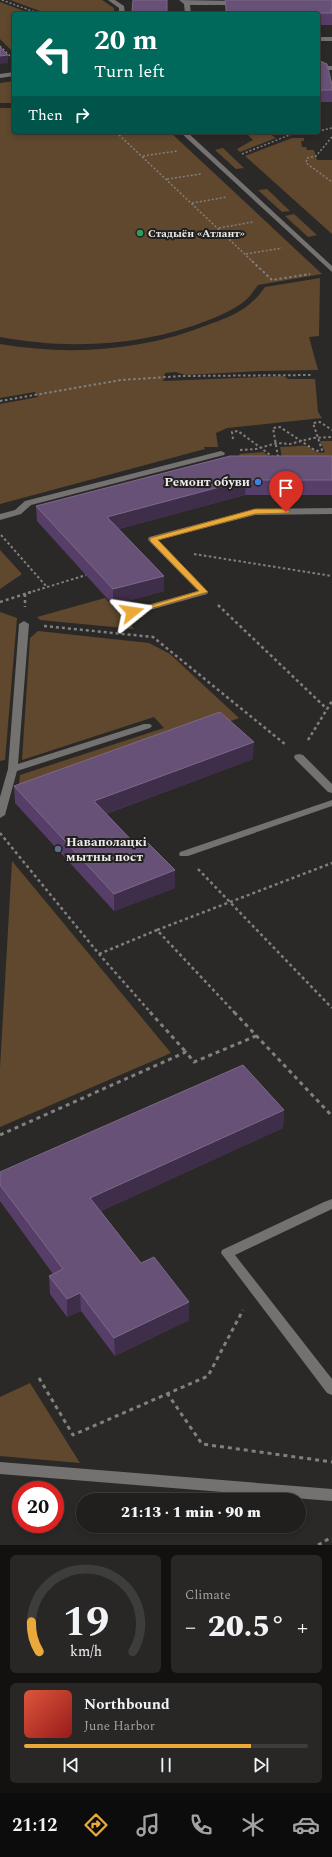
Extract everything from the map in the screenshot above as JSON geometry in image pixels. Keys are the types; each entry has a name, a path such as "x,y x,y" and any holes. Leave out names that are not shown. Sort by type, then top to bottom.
{"street":[{"path":"111,0 122,8 122,12"},
{"path":"188,12 185,2 241,3"},
{"path":"320,39 332,39"},
{"path":"320,68 332,68"},
{"path":"0,76 12,74"},
{"path":"185,134 332,270"},
{"path":"0,517 18,512 28,502 221,453"},
{"path":"132,612 204,592 152,539 255,512 332,512"},
{"path":"0,815 13,769 24,624"},
{"path":"13,769 147,726"},
{"path":"299,757 332,790"},
{"path":"184,854 332,803"},
{"path":"332,1204 227,1253 332,1389"},
{"path":"0,1468 332,1495"}],"path":[{"path":"2,0 35,12"},
{"path":"0,46 12,58"},
{"path":"320,131 332,128"},
{"path":"119,134 272,280 314,273"},
{"path":"242,154 292,134"},
{"path":"332,137 316,156 307,158 306,163 332,182"},
{"path":"142,156 181,150"},
{"path":"166,179 205,173"},
{"path":"192,203 231,197"},
{"path":"218,228 258,222"},
{"path":"245,254 287,248"},
{"path":"0,401 121,380 182,376 312,375"},
{"path":"235,444 232,432 238,431 274,458 280,456 273,428 280,427 316,451 322,450 313,423 320,422 332,430"},
{"path":"243,449 260,448 277,443 290,444 318,438 332,437"},
{"path":"0,535 46,586"},
{"path":"161,549 332,576"},
{"path":"0,602 38,591 46,586 86,574"},
{"path":"204,592 327,710"},
{"path":"42,626 153,637 277,737 299,757"},
{"path":"308,742 332,701"},
{"path":"0,834 98,954 194,1062 256,1036"},
{"path":"184,854 332,1008"},
{"path":"98,954 156,930 332,863"},
{"path":"156,930 332,1116"},
{"path":"0,1135 186,1052"},
{"path":"39,1378 73,1435 208,1376 254,1288"},
{"path":"167,1393 202,1444 332,1462"},
{"path":"318,1545 332,1537"}],"shaded area":[{"path":"10,0 102,0 114,8 114,12 43,12"},
{"path":"0,2 27,12 12,12 12,51 0,39"},
{"path":"12,81 12,103 0,103 0,83"},
{"name":"Стадыён «Атлант»","path":"0,108 12,108 12,134 172,134 322,274 258,285 249,297 230,310 209,320 184,329 159,335 106,343 79,344 26,341 0,337"},
{"path":"247,134 270,134 276,138 240,152 237,149 253,140"},
{"path":"292,138 304,138 304,141 301,141 302,147 306,147 307,150 314,150 317,160 332,160 332,234 245,156"},
{"path":"223,148 244,168 236,169 215,150"},
{"path":"267,189 290,211 282,212 258,190"},
{"path":"294,214 317,235 308,237 285,216"},
{"path":"320,278 319,336 309,337 318,370 186,375 175,372 165,373 163,381 283,376 288,379 315,379 318,412 322,418 227,428 216,433 218,447 204,447 205,449 0,504 0,404 38,397 35,392 0,398 0,344 53,350 80,350 106,349 159,340 185,333 233,315 249,305 265,287"},
{"path":"320,441 332,441 332,467 242,464 239,454 263,452 274,459 282,458 280,447 302,446 307,446 317,452 322,453 325,452"},
{"path":"0,550 22,574 0,589"},
{"path":"105,598 134,629 40,620 37,617"},
{"path":"0,612 17,618 5,760 0,761"},
{"path":"38,631 149,643 170,654 239,718 17,799 20,775 164,728 154,717 22,760 30,638"},
{"path":"12,861 171,1053 0,1127 0,1068"},
{"path":"30,1383 80,1463 0,1456 0,1397"}],"building":[{"path":"133,0 167,0 167,12 132,12"},
{"path":"225,0 332,0 332,13 227,12"},
{"path":"0,47 8,55 0,56"},
{"path":"320,61 327,64 332,90 320,90"},
{"path":"230,456 332,456 332,480 246,480 107,517 164,576 113,589 36,506"},
{"path":"220,712 254,742 94,801 136,845 146,841 175,870 114,894 14,786"},
{"path":"243,1065 284,1110 90,1198 141,1263 154,1257 189,1302 114,1338 80,1293 67,1299 49,1276 63,1269 0,1185 0,1172"}],"place":[{"name":"Стадыён «Атлант»","path":"140,233"},
{"name":"Ремонт обуви","path":"258,482"},
{"name":"Наваполацкі мытны пост","path":"58,849"}],"route":[{"path":"132,612 204,592 152,539 255,512 286,512"}]}
